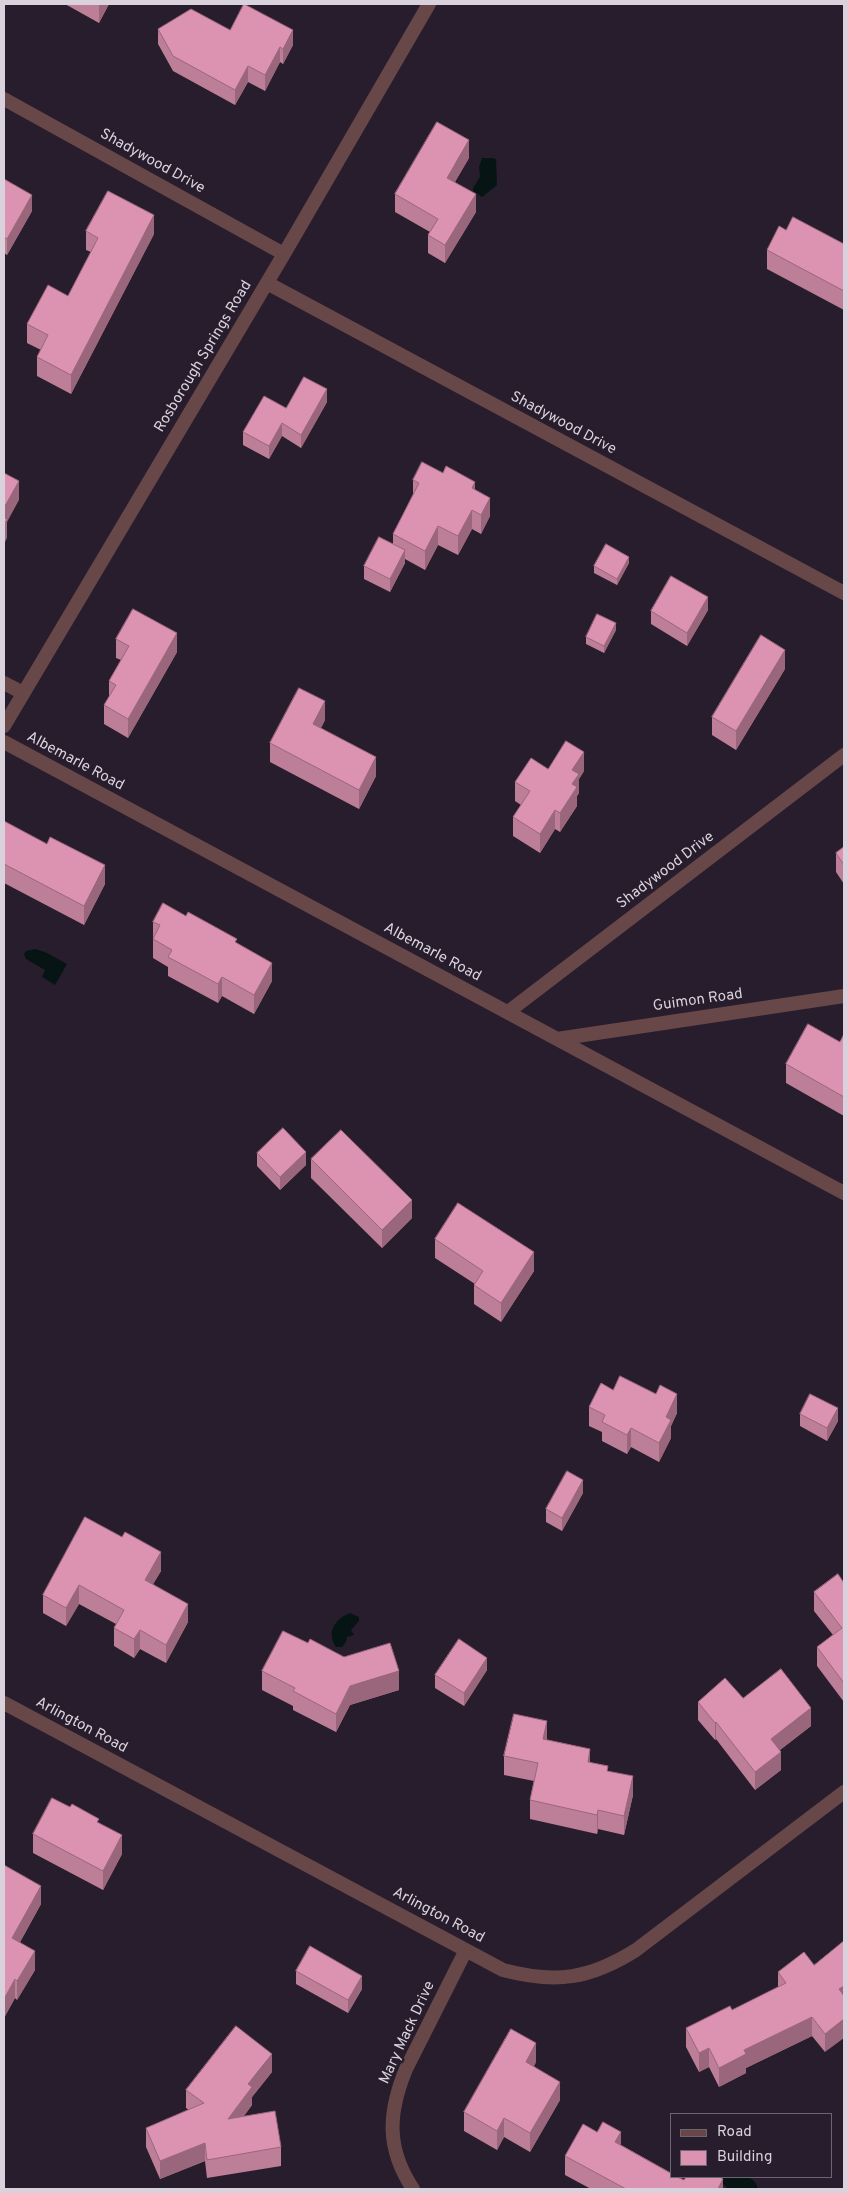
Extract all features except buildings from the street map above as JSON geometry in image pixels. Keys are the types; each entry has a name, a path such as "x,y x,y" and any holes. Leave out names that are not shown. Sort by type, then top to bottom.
{"street":[{"name":"Rosborough Springs Road","path":"4,726 267,283 429,4"},
{"name":"Shadywood Drive","path":"4,99 284,254"},
{"name":"Shadywood Drive","path":"267,283 844,594"},
{"path":"4,683 23,693"},
{"name":"Albemarle Road","path":"4,742 844,1192"},
{"name":"Shadywood Drive","path":"508,1012 844,755"},
{"name":"Guimon Road","path":"557,1039 844,996"},
{"name":"Arlington Road","path":"4,1703 503,1970 524,1975 568,1977 590,1974 613,1964 636,1950 844,1792"},
{"name":"Mary Mack Drive","path":"413,2189 396,2157 392,2135 392,2111 398,2088 406,2069 466,1950"}],"shaded area":[{"path":"482,158 496,159 497,185 482,197 473,191 473,188 480,177 479,167"},
{"path":"35,949 45,952 67,964 55,985 42,977 45,970 26,959 24,954 26,951"},
{"path":"350,1613 359,1617 359,1621 351,1630 354,1635 347,1637 342,1647 336,1647 332,1631 336,1622"},
{"path":"723,2178 749,2178 753,2180 758,2189 728,2189 721,2182"}]}
